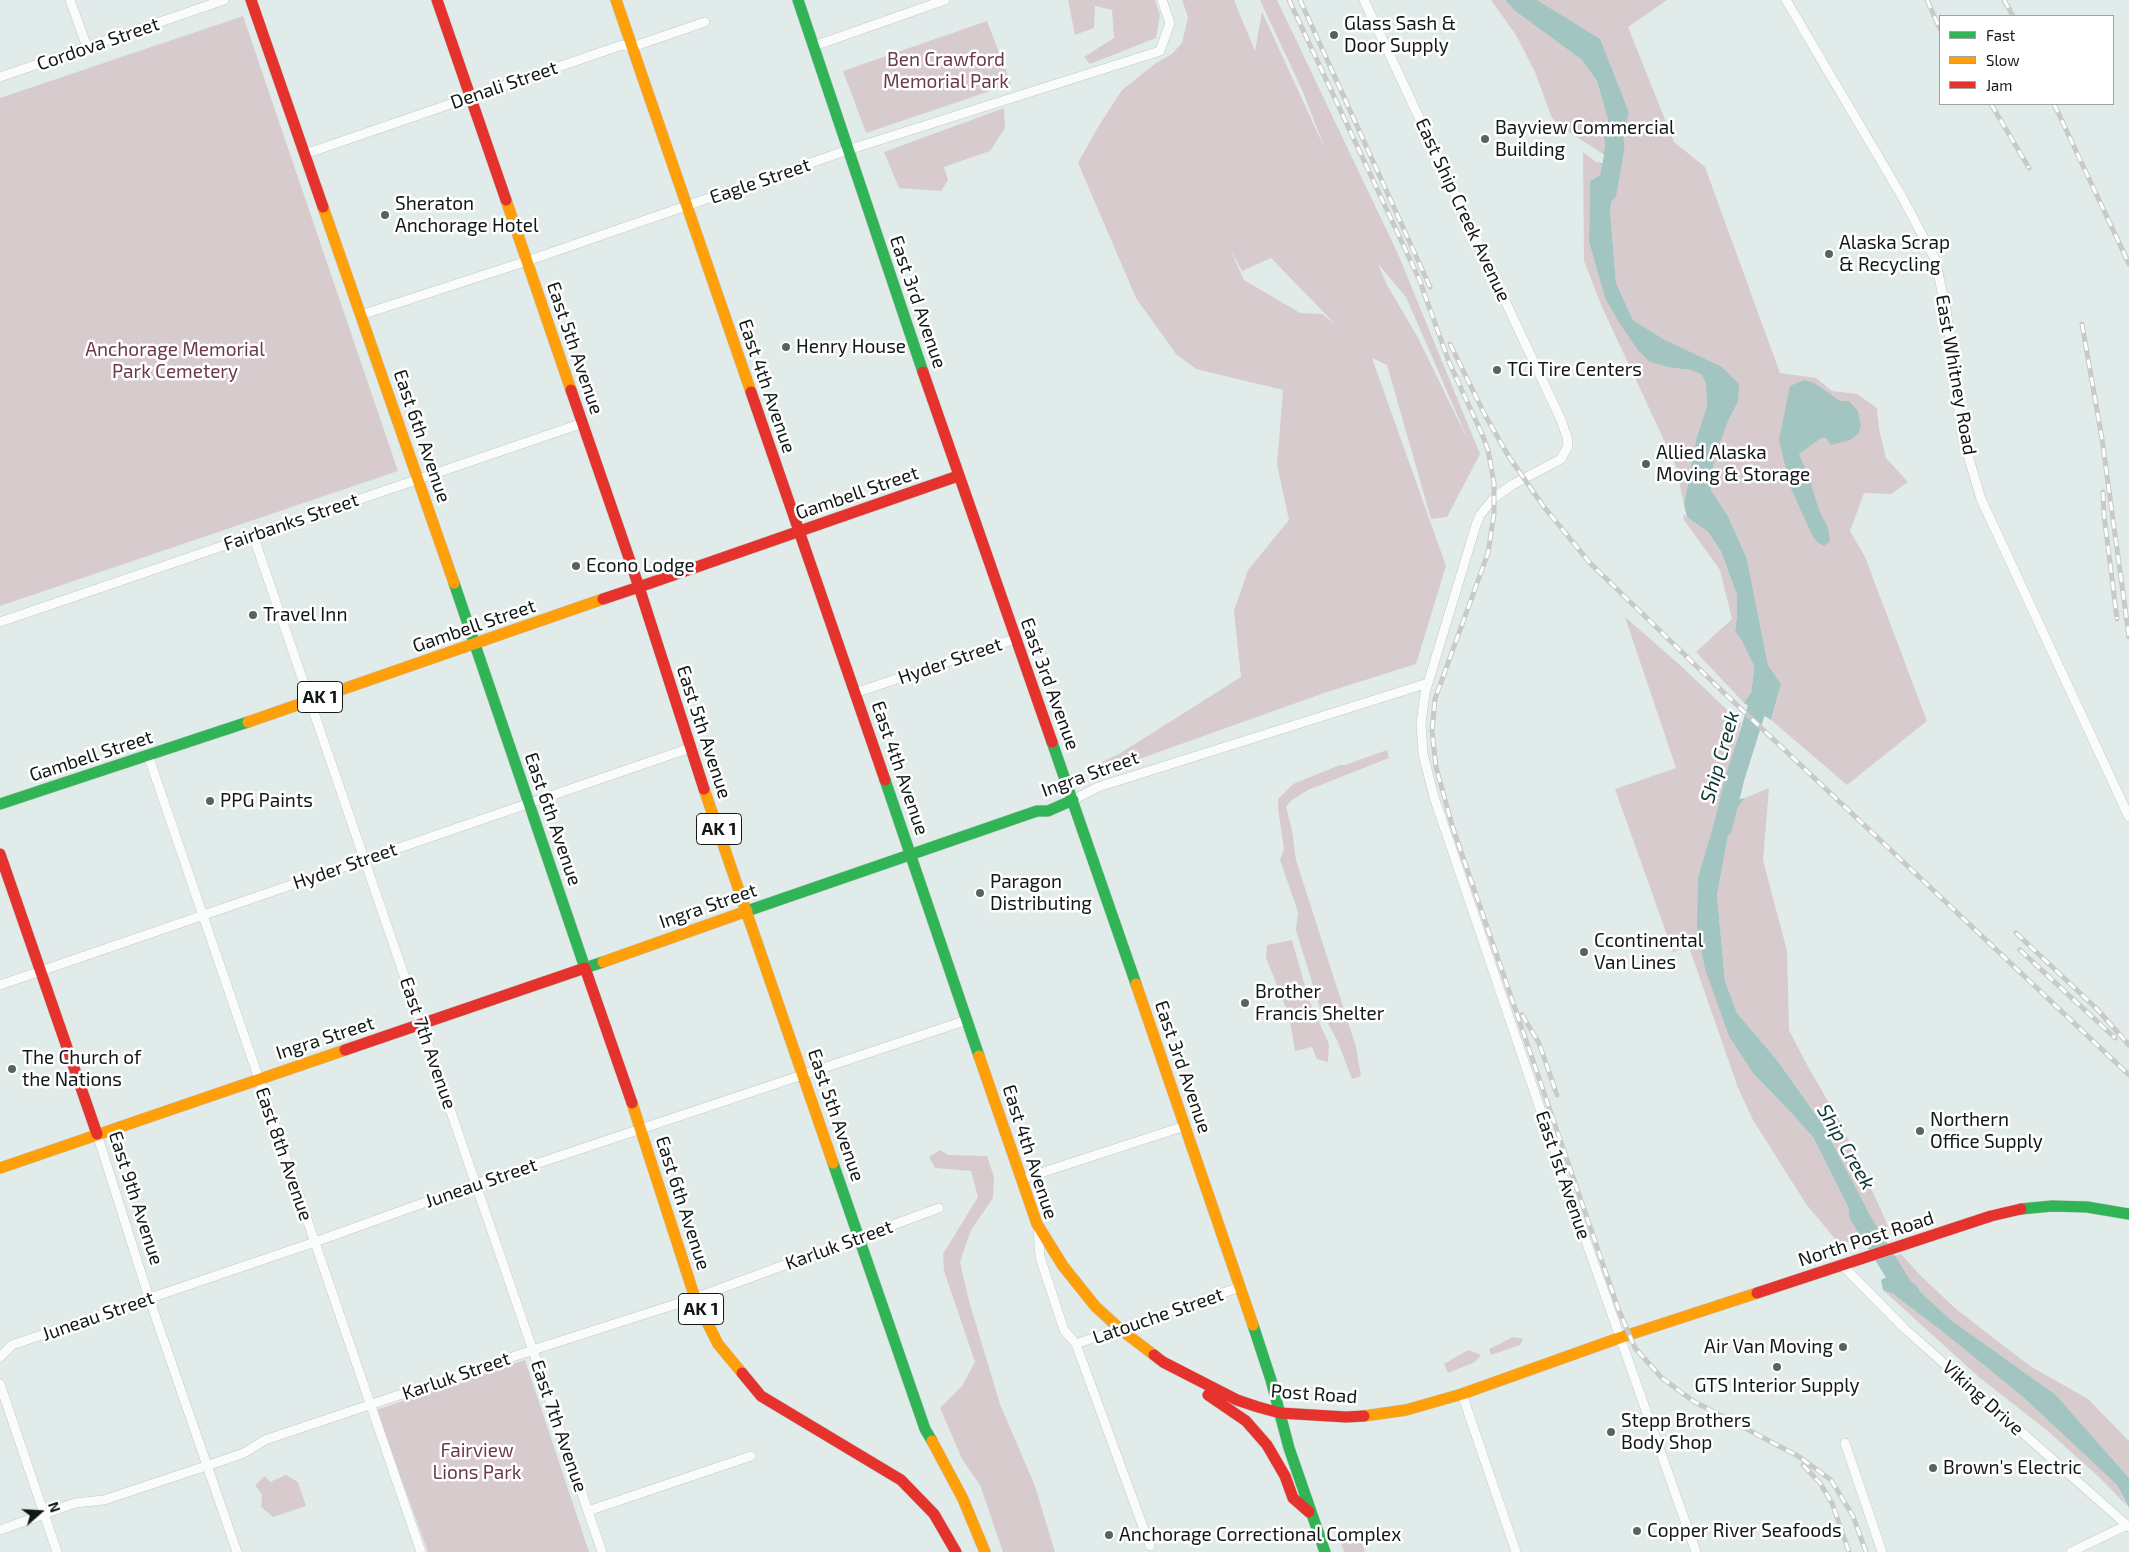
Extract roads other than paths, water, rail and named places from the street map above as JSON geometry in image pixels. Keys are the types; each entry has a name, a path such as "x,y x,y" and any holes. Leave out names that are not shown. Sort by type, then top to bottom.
{"main road":[{"name":"East 6th Avenue","path":"251,0 475,644 695,1298 718,1344 761,1396 901,1480 934,1514 956,1552"},
{"name":"East 5th Avenue","path":"437,0 639,586 690,748 925,1429 963,1499 986,1552"},
{"name":"East 4th Avenue","path":"616,0 912,855 1037,1224"},
{"name":"East 3rd Avenue","path":"798,0 958,476 1073,800 1240,1287 1280,1413 1289,1448 1325,1552"},
{"name":"Gambell Street","path":"0,804 310,701 958,476"},
{"path":"1037,811 1059,796 1060,790 1056,773 1059,760"},
{"name":"Ingra Street","path":"0,1168 259,1078 421,1025 1037,811 1048,811 1073,800"},
{"name":"East 9th Avenue","path":"0,854 97,1134"},
{"name":"North Post Road","path":"1619,1338 2016,1210 2070,1206 2129,1214"},
{"name":"Post Road","path":"1037,1224 1063,1266 1095,1306 1120,1329 1163,1362 1206,1385 1236,1400 1280,1413 1346,1417 1377,1415 1406,1410 1462,1394 1619,1338"},
{"path":"1120,1329 1159,1365 1231,1409 1246,1421 1266,1445 1285,1476 1293,1498 1312,1514"}],"street":[{"path":"70,0 86,47"},
{"name":"Cordova Street","path":"0,77 224,0"},
{"path":"814,46 945,0"},
{"name":"Eagle Street","path":"361,315 848,150 1160,51 1170,23 1162,0"},
{"name":"East Ship Creek Avenue","path":"1364,0 1561,420 1568,446 1561,459 1512,485 1494,498 1480,515 1472,534 1428,683"},
{"name":"East Whitney Road","path":"1786,0 1901,195 1935,259 1946,310 1962,435 1981,499 2129,816"},
{"name":"Denali Street","path":"305,154 622,45 632,46 705,22"},
{"name":"Fairbanks Street","path":"0,622 583,423"},
{"name":"East 7th Avenue","path":"253,535 602,1552"},
{"name":"Hyder Street","path":"855,693 1015,639"},
{"name":"East 1st Avenue","path":"1428,683 1423,708 1422,741 1424,766 1619,1338 1696,1552"},
{"name":"Ingra Street","path":"1073,800 1098,788 1428,683"},
{"name":"Hyder Street","path":"0,985 690,748"},
{"name":"East 8th Avenue","path":"148,755 421,1552"},
{"name":"Juneau Street","path":"0,1357 12,1345 315,1242 476,1184 967,1020"},
{"path":"1022,1179 1185,1126"},
{"name":"East 9th Avenue","path":"97,1134 149,1298 236,1552"},
{"name":"Karluk Street","path":"0,1530 75,1502 104,1500 207,1466 244,1453 266,1440 533,1350 695,1298 939,1208"},
{"name":"East 4th Avenue","path":"1037,1224 1040,1257 1064,1330 1076,1344 1150,1546"},
{"name":"Viking Drive","path":"1842,1265 1905,1329 2128,1526"},
{"name":"Latouche Street","path":"1076,1344 1240,1287"},
{"path":"0,1384 57,1552"},
{"path":"1462,1394 1516,1552"},
{"path":"1845,1443 1882,1552"},
{"path":"588,1512 751,1456"},
{"path":"2071,1552 2128,1526"}],"water":[{"path":"1505,0 1537,0 1600,39 1629,112 1619,161 1603,154 1608,136 1608,120 1597,81 1582,60 1515,11"},
{"path":"1597,161 1617,172 1610,210 1616,283 1633,320 1665,340 1722,367 1739,384 1738,402 1728,421 1714,460 1711,490 1728,516 1747,559 1768,665 1781,684 1771,720 1744,703 1752,691 1754,666 1735,631 1737,595 1721,552 1708,532 1687,517 1684,505 1696,440 1707,406 1706,385 1702,375 1691,370 1650,362 1638,350 1605,298 1589,242 1590,181 1600,175 1603,167"},
{"path":"1804,380 1814,383 1840,401 1849,401 1858,411 1861,426 1858,434 1850,440 1831,445 1826,438 1821,438 1799,454 1809,477 1819,510 1828,528 1830,541 1824,546 1816,541 1811,533 1790,486 1779,440 1790,386"},
{"path":"1745,798 1732,814 1717,895 1725,981 1737,1013 1777,1060 1823,1125 1868,1211 1877,1233 1863,1237 1813,1137 1753,1073 1729,1036 1705,969 1697,927 1698,877 1720,804"},
{"path":"1900,1270 1902,1275 1951,1320 2056,1395 2129,1478 2129,1508 2117,1485 2023,1397 1943,1332 1893,1294 1883,1290 1881,1280"}],"waterway":[{"name":"Ship Creek","path":"1607,193 1615,147 1613,133"},
{"name":"Ship Creek","path":"1723,827 1735,778 1762,692 1761,688"},
{"name":"Ship Creek","path":"1858,1214 1903,1287 1910,1293"}],"railway":[{"path":"1289,0 1421,283"},
{"path":"1300,0 1430,287"},
{"path":"1927,0 1939,27"},
{"path":"2004,0 2012,15"},
{"path":"1992,105 2029,168"},
{"path":"2054,105 2129,264"},
{"path":"1418,276 1449,362 1488,450 1494,483 1494,514 1488,553 1435,699 1432,731 1436,767 1452,825 1618,1308 1635,1348 1662,1378 1693,1401 1798,1456 1831,1480 1853,1516 1866,1552"},
{"path":"2082,324 2102,439 2129,637"},
{"path":"1450,344 1485,415 1509,457 1544,507 1590,563 1720,689 2129,1075"},
{"path":"2103,492 2104,515 2117,619"},
{"path":"2016,933 2096,1008 2129,1045"},
{"path":"2020,950 2115,1038"},
{"path":"1522,1015 1539,1043 1557,1095"},
{"path":"1803,1465 1820,1483 1832,1503 1849,1552"}],"place":[{"name":"Glass Sash & Door Supply","path":"1334,35"},
{"name":"Bayview Commercial Building","path":"1485,139"},
{"name":"Sheraton Anchorage Hotel","path":"385,215"},
{"name":"Alaska Scrap & Recycling","path":"1829,254"},
{"name":"Henry House","path":"786,347"},
{"name":"TCi Tire Centers","path":"1497,370"},
{"name":"Allied Alaska Moving & Storage","path":"1646,464"},
{"name":"Econo Lodge","path":"576,566"},
{"name":"Travel Inn","path":"253,615"},
{"name":"PPG Paints","path":"210,801"},
{"name":"Paragon Distributing","path":"980,893"},
{"name":"Ccontinental Van Lines","path":"1584,952"},
{"name":"Brother Francis Shelter","path":"1245,1003"},
{"name":"The Church of the Nations","path":"12,1069"},
{"name":"Northern Office Supply","path":"1920,1131"},
{"name":"Air Van Moving","path":"1843,1347"},
{"name":"GTS Interior Supply","path":"1777,1367"},
{"name":"Stepp Brothers Body Shop","path":"1611,1432"},
{"name":"Brown's Electric","path":"1933,1468"},
{"name":"Copper River Seafoods","path":"1637,1531"},
{"name":"Anchorage Correctional Complex","path":"1109,1535"}],"park label":[{"name":"Ben Crawford Memorial Park","path":"946,71"},
{"name":"Anchorage Memorial Park Cemetery","path":"175,361"},
{"name":"Fairview Lions Park","path":"477,1462"}]}
